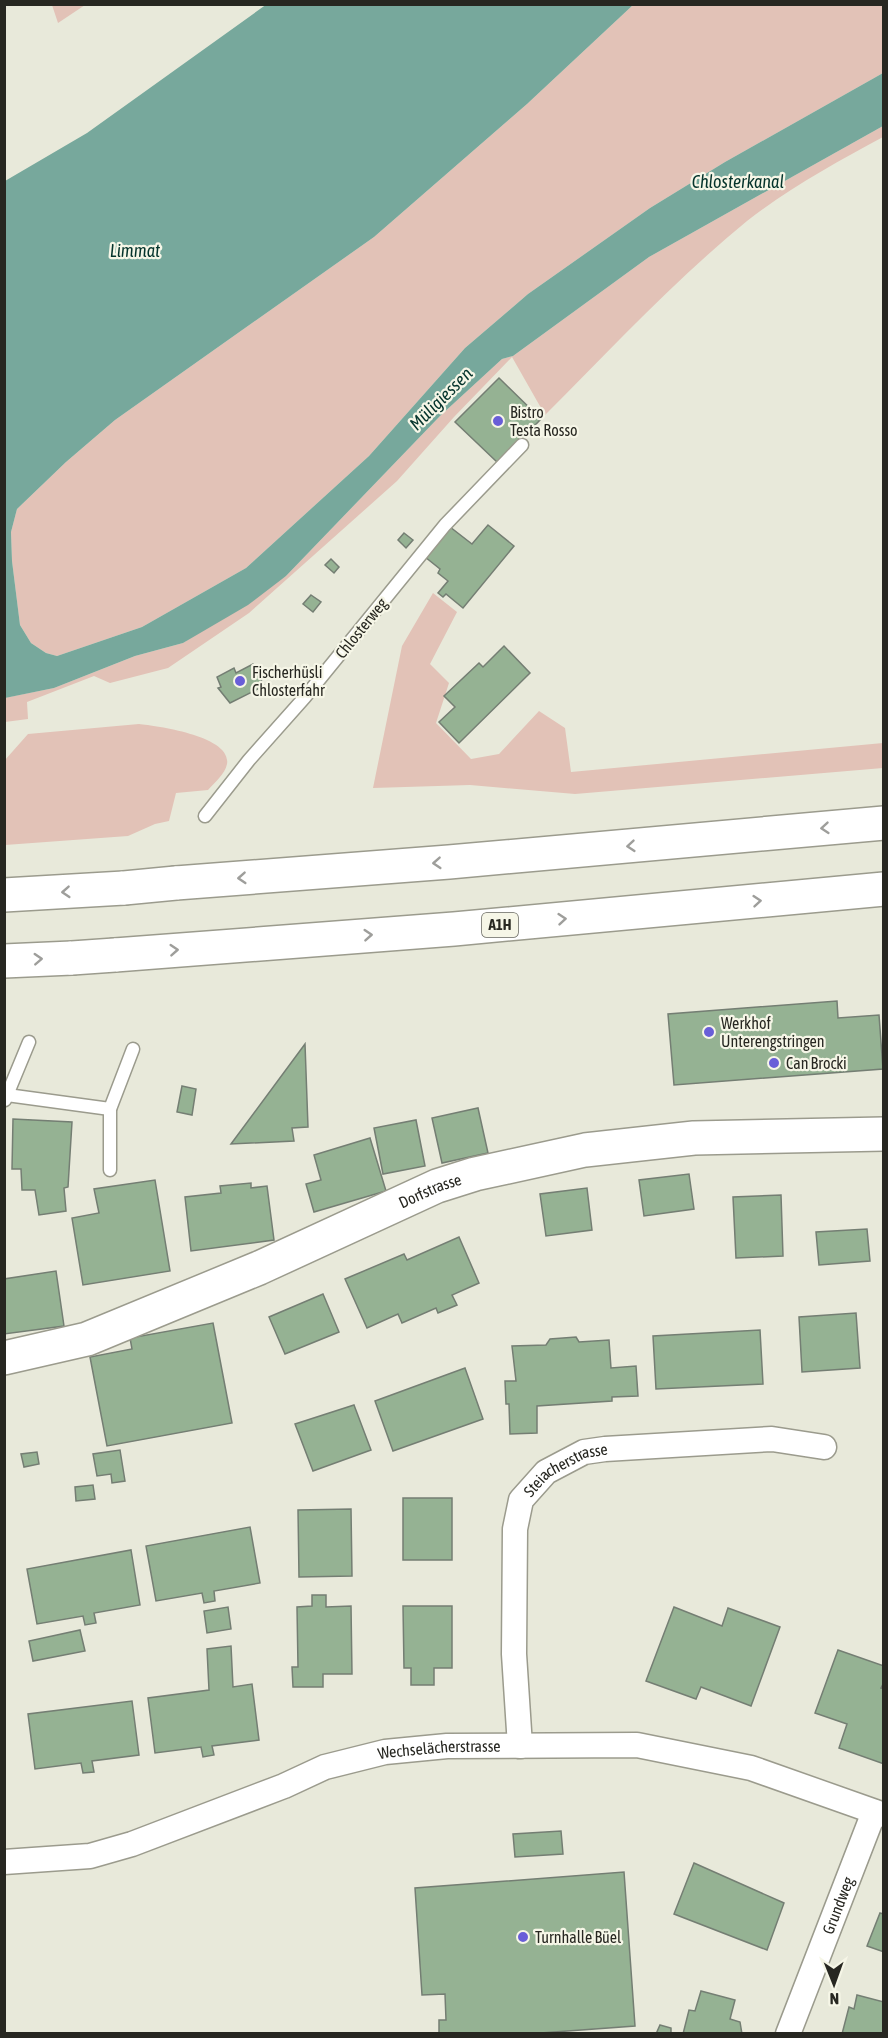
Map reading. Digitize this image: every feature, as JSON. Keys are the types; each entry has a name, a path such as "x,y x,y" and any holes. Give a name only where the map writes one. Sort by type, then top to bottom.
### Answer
{"main road":[{"path":"4,896 437,863 884,823"},
{"name":"A1H","path":"4,961 116,955 454,929 884,889"},
{"name":"Dorfstrasse","path":"4,1358 87,1339 259,1268 437,1186 475,1174 585,1150 694,1138 884,1134"}],"street":[{"name":"Steiacherstrasse","path":"520,1746 514,1654 515,1529 521,1500 546,1472 584,1452 605,1449 772,1439 824,1447"},
{"name":"Wechselächerstrasse","path":"4,1862 90,1856 132,1844 284,1786 325,1767 385,1752 447,1746 638,1745 751,1768 879,1813"},
{"name":"Grundweg","path":"788,2034 879,1813"}],"lane":[{"name":"Chlosterweg","path":"205,816 445,525 522,445"},
{"path":"29,1042 6,1098 110,1109"},
{"path":"110,1170 110,1109 133,1049"}],"shaded area":[{"path":"52,4 85,5 58,23"},
{"path":"633,5 883,5 883,73 725,162 650,208 528,294 465,348 369,456 246,568 142,627 57,656 46,653 31,643 20,625 12,561 11,532 17,509 66,462 115,420 374,237 527,104"},
{"path":"883,126 883,137 780,197 720,244 644,315 545,415 512,357 397,481 249,613 168,668 110,683 94,676 27,702 28,719 5,722 4,698 54,688 135,656 183,643 286,576 440,416 502,359 513,356 649,257"},
{"path":"433,593 457,612 430,664 449,683 436,723 471,759 499,754 539,711 565,728 571,772 883,743 883,768 575,794 470,785 373,788 402,646"},
{"path":"139,724 192,734 218,746 225,754 227,764 224,771 208,790 176,793 169,821 155,824 128,836 5,845 5,760 28,734"}],"water":[{"name":"Limmat","path":"267,4 633,5 527,104 374,237 115,420 66,462 17,509 11,532 20,625 31,643 46,653 57,656 142,627 246,568 369,456 465,348 528,294 650,208 725,162 883,73 883,126 649,257 513,356 502,359 440,416 286,576 248,605 183,643 135,656 54,688 5,698 5,181 87,133"}],"building":[{"name":"Bistro Testa Rosso","path":"499,378 541,419 498,463 455,422"},
{"path":"488,525 514,546 463,608 446,594 443,597 438,593 448,581 438,573 440,569 425,557 450,527 472,544"},
{"path":"404,533 413,540 406,548 398,540"},
{"path":"331,559 339,567 334,573 325,565"},
{"path":"311,595 321,602 313,612 303,604"},
{"path":"504,646 530,673 459,743 439,722 455,707 444,696 479,663 483,667"},
{"name":"Fischerhüsli Chlosterfahr","path":"253,664 264,686 230,703 218,688 221,687 217,677 234,668 236,673"},
{"path":"837,1001 838,1018 879,1015 883,1069 674,1085 668,1014"},
{"path":"305,1044 308,1127 292,1128 294,1141 231,1144"},
{"path":"182,1086 196,1089 192,1115 177,1112"},
{"path":"478,1108 488,1153 442,1163 432,1118"},
{"path":"13,1119 72,1122 68,1187 64,1188 66,1211 39,1215 35,1190 22,1190 21,1169 12,1169"},
{"path":"416,1120 425,1166 383,1174 374,1128"},
{"path":"370,1138 386,1191 314,1212 306,1184 321,1180 314,1155"},
{"path":"689,1174 694,1209 644,1216 639,1180"},
{"path":"155,1180 170,1271 83,1285 72,1218 99,1213 94,1189"},
{"path":"251,1183 251,1188 267,1186 274,1240 191,1251 185,1197 221,1193 220,1186"},
{"path":"587,1188 592,1230 546,1236 540,1194"},
{"path":"781,1195 783,1256 736,1258 733,1197"},
{"path":"867,1229 870,1261 819,1265 816,1232"},
{"path":"459,1237 479,1283 452,1295 457,1305 438,1313 436,1308 402,1323 398,1314 367,1328 345,1279 404,1254 407,1260"},
{"path":"56,1271 64,1326 4,1334 4,1279"},
{"path":"323,1294 339,1332 285,1354 269,1317"},
{"path":"856,1313 860,1368 802,1372 799,1317"},
{"path":"213,1323 232,1423 107,1446 90,1357 132,1349 130,1338"},
{"path":"760,1330 763,1384 656,1389 653,1336"},
{"path":"576,1337 579,1342 609,1340 611,1368 636,1366 638,1396 612,1397 612,1401 537,1406 537,1433 510,1434 509,1404 506,1404 505,1381 516,1381 512,1346 546,1345 550,1339"},
{"path":"465,1368 483,1419 393,1451 375,1401"},
{"path":"354,1405 371,1450 313,1471 295,1424"},
{"path":"120,1450 125,1481 112,1483 111,1474 97,1476 93,1454"},
{"path":"37,1452 39,1464 24,1467 21,1454"},
{"path":"93,1485 95,1499 76,1501 75,1487"},
{"path":"403,1498 452,1498 452,1560 403,1560"},
{"path":"351,1509 352,1576 299,1577 298,1510"},
{"path":"250,1527 260,1583 214,1591 215,1601 204,1603 202,1593 156,1601 146,1546"},
{"path":"131,1550 140,1605 94,1613 96,1623 85,1625 83,1616 37,1624 27,1569"},
{"path":"312,1595 326,1595 326,1607 351,1606 352,1674 323,1674 323,1687 293,1687 292,1667 298,1667 297,1607 312,1606"},
{"path":"403,1606 452,1606 452,1668 434,1668 434,1685 411,1685 411,1668 404,1668"},
{"path":"228,1607 231,1629 207,1633 204,1611"},
{"path":"674,1607 722,1626 728,1608 780,1627 751,1706 701,1687 696,1699 646,1681"},
{"path":"80,1630 85,1651 33,1661 29,1641"},
{"path":"231,1646 233,1687 252,1684 259,1740 212,1746 214,1755 203,1757 201,1747 155,1753 148,1698 209,1690 207,1649"},
{"path":"838,1650 884,1666 884,1682 881,1688 884,1689 884,1764 839,1748 847,1724 815,1713"},
{"path":"132,1701 139,1755 92,1761 94,1772 83,1773 81,1763 35,1769 28,1714"},
{"path":"561,1831 563,1854 515,1857 513,1834"},
{"path":"694,1863 784,1903 767,1950 674,1914"},
{"name":"Turnhalle Büel","path":"624,1872 635,2026 527,2034 439,2034 439,2020 446,2020 445,1994 422,1995 415,1888"},
{"path":"880,1913 884,1914 884,1952 867,1946"},
{"path":"701,1991 735,2000 730,2019 740,2022 742,2034 683,2034 689,2010 695,2011"},
{"path":"857,1995 884,2002 884,2034 842,2034 849,2007 854,2009"},
{"path":"660,2025 671,2028 671,2034 656,2034"}],"place":[{"name":"Bistro Testa Rosso","path":"498,421"},
{"name":"Fischerhüsli Chlosterfahr","path":"240,681"},
{"name":"Werkhof Unterengstringen","path":"709,1032"},
{"name":"Can Brocki","path":"774,1063"},
{"name":"Turnhalle Büel","path":"523,1937"}],"water label":[{"name":"Chlosterkanal","path":"738,182"},
{"name":"Müligiessen","path":"441,399"}]}
